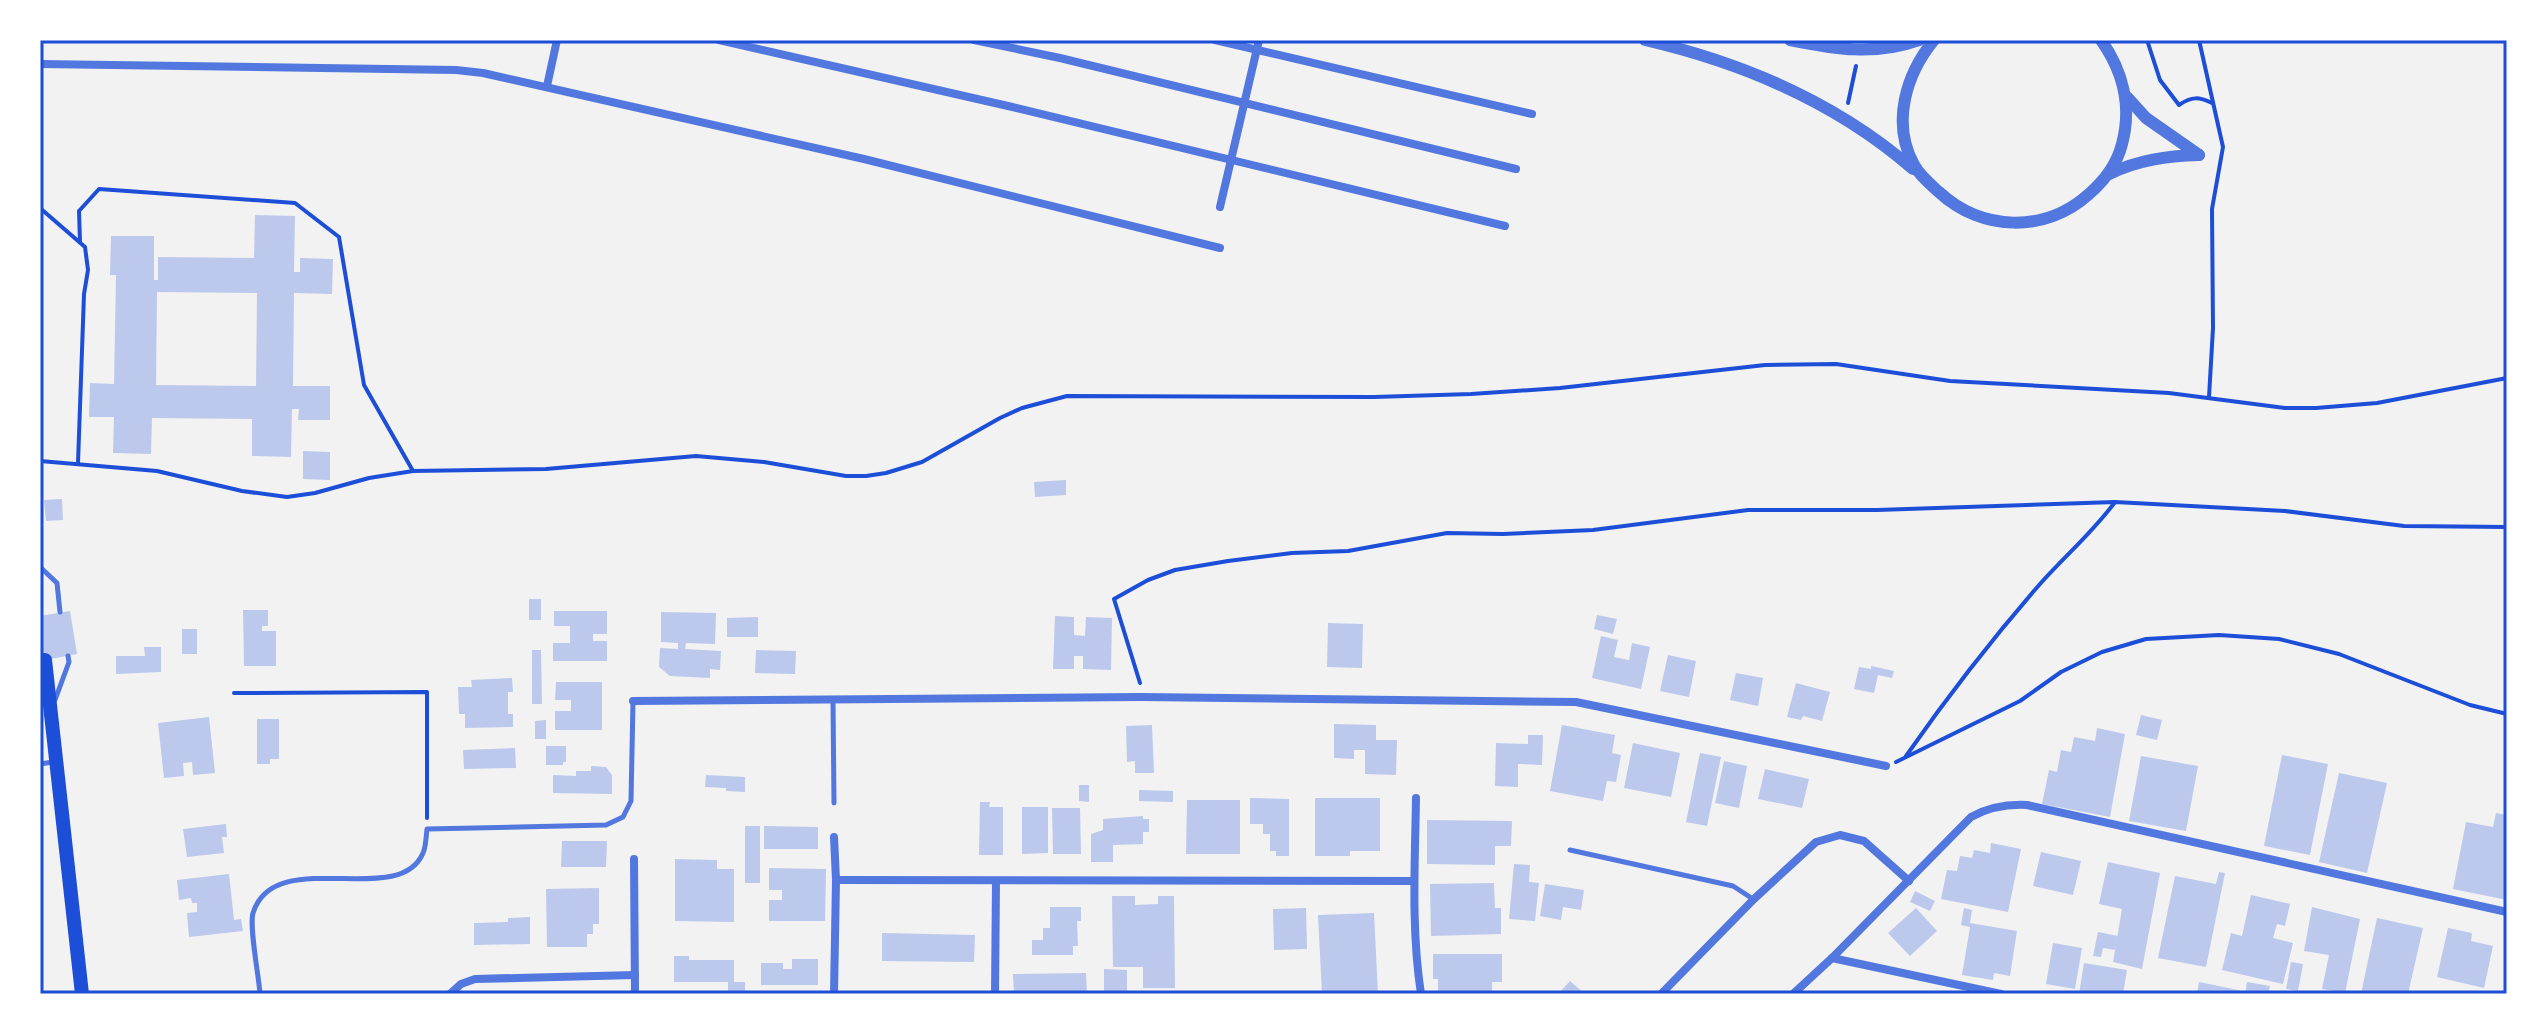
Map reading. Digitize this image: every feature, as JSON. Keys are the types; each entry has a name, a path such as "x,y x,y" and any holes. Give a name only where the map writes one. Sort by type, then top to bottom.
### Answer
{"main road":[{"path":"45,660 82,994"}],"street":[{"path":"547,86 557,40"},
{"path":"719,40 753,44 1505,226"},
{"path":"974,40 1516,169"},
{"path":"1215,40 1532,114"},
{"path":"1220,207 1259,40"},
{"path":"1645,40 1742,67 1791,88 1892,151 1961,208 1996,222 2013,223 2049,219 2066,211 2082,201 2119,157 2126,123 2125,94 2119,71 2101,40"},
{"path":"1790,40 1845,51 1884,50 1919,40"},
{"path":"1925,180 1914,166 1908,149 1905,100 1913,70 1934,40"},
{"path":"40,64 456,70 547,86 864,159 1220,248"},
{"path":"2106,176 2152,159 2199,155 2146,118 2125,94"},
{"path":"633,701 1141,697 1576,702 1886,766"},
{"path":"1416,798 1414,881 1421,994"},
{"path":"1793,994 1971,817 1987,809 2013,804 2507,912"},
{"path":"834,837 834,994"},
{"path":"1661,994 1754,899 1809,847 1827,837 1852,837 1864,841 1909,881"},
{"path":"634,859 635,994"},
{"path":"836,880 1414,881"},
{"path":"995,994 996,881"},
{"path":"1832,958 2001,994"},
{"path":"450,994 461,984 475,979 635,975"}],"lane":[{"path":"40,567 57,583 60,612"},
{"path":"51,709 69,662 68,656"},
{"path":"260,994 252,915 264,893 295,880 386,877 406,872 423,855 427,829 606,825 623,817 631,801 633,701"},
{"path":"833,701 834,803"},
{"path":"40,764 58,761"},
{"path":"1570,850 1733,886 1754,899"}],"path":[{"path":"2147,40 2160,80 2179,105 2199,97 2214,104"},
{"path":"2199,40 2223,147 2212,209 2213,328 2209,397"},
{"path":"1848,103 1856,65"},
{"path":"80,242 79,211 99,189 295,203 339,237 364,385 413,471"},
{"path":"40,208 85,247 88,270 84,294 78,463"},
{"path":"40,461 157,471 242,491 287,497 413,471 546,469 696,456 866,476 922,462 1000,418 1022,408 1067,396 1374,397 1471,394 1560,388 1765,365 1836,364 1950,381 2169,393 2285,408 2316,408 2377,403 2507,378"},
{"path":"1904,759 1961,678 2059,562 2097,526 2115,502"},
{"path":"1141,697 1140,684 1114,599 1148,580 1175,570 1292,553 1348,551 1447,533 1593,530 1748,510 1877,510 2115,502 2285,511 2404,526 2507,527"},
{"path":"1886,766 2020,701 2061,672 2102,652 2146,639 2219,635 2279,639 2339,654 2470,705 2507,714"},
{"path":"234,693 427,692 427,829"}],"building":[{"path":"255,215 295,216 294,272 300,272 300,258 333,259 332,294 294,293 293,386 330,386 330,420 298,420 299,409 292,409 291,457 252,456 252,419 152,418 151,454 113,453 114,417 89,417 90,383 114,384 116,275 110,275 111,236 154,236 154,280 158,280 158,257 254,258","holes":["157,292 257,293 256,386 156,385"]},
{"path":"303,451 330,452 330,480 303,479"},
{"path":"1066,480 1066,495 1035,497 1034,482"},
{"path":"62,499 63,520 46,521 44,500"},
{"path":"529,599 541,599 541,620 529,620"},
{"path":"243,610 268,610 268,626 262,626 262,631 276,631 276,666 244,666"},
{"path":"70,611 77,654 40,661 40,616"},
{"path":"554,611 607,611 607,634 593,634 593,641 607,641 607,661 553,661 553,643 570,643 570,626 554,626"},
{"path":"661,612 716,613 715,644 686,643 685,649 721,651 720,670 710,669 710,678 670,676 659,667 660,648 678,649 678,643 661,642"},
{"path":"1597,615 1617,619 1613,634 1594,629"},
{"path":"1055,616 1074,617 1074,635 1085,636 1086,617 1112,618 1111,670 1083,669 1083,656 1074,656 1074,669 1053,669"},
{"path":"758,617 758,637 727,637 727,618"},
{"path":"1328,623 1363,624 1362,668 1327,667"},
{"path":"182,629 197,629 197,654 182,654"},
{"path":"1601,636 1618,640 1614,657 1629,660 1632,643 1650,647 1641,689 1592,678"},
{"path":"144,647 161,647 161,672 116,674 116,656 145,656"},
{"path":"532,650 541,650 542,704 532,704"},
{"path":"756,650 796,651 795,674 755,673"},
{"path":"1668,655 1696,661 1689,697 1660,691"},
{"path":"1871,666 1894,671 1892,678 1878,675 1874,693 1854,689 1859,667 1871,669"},
{"path":"1736,673 1763,678 1758,706 1730,700"},
{"path":"512,678 513,692 508,692 508,714 513,714 513,727 465,728 465,714 459,714 458,687 472,687 471,680"},
{"path":"556,682 602,682 602,730 555,730 555,711 571,711 571,700 555,700"},
{"path":"1796,683 1830,692 1822,721 1803,716 1801,720 1787,717"},
{"path":"2141,715 2162,720 2157,740 2136,735"},
{"path":"209,717 215,773 193,775 192,762 183,763 184,776 164,778 158,723"},
{"path":"257,719 279,719 279,759 270,759 270,764 257,764"},
{"path":"546,720 546,739 535,739 535,721"},
{"path":"1334,724 1376,725 1376,740 1397,740 1396,775 1365,774 1365,750 1354,750 1354,759 1334,758"},
{"path":"1152,725 1154,773 1135,773 1135,761 1127,762 1126,726"},
{"path":"1562,725 1615,735 1612,753 1621,755 1616,782 1607,781 1603,801 1550,791"},
{"path":"2097,728 2125,734 2110,817 2042,804 2049,770 2057,772 2061,750 2071,752 2074,737 2095,741"},
{"path":"1528,735 1543,735 1542,765 1518,764 1518,787 1495,786 1496,743 1528,744"},
{"path":"1633,743 1680,753 1671,797 1624,788"},
{"path":"546,746 566,746 566,762 563,765 546,765"},
{"path":"515,748 516,768 464,769 463,750"},
{"path":"1700,753 1721,757 1707,826 1686,822"},
{"path":"2282,755 2328,764 2310,855 2264,846"},
{"path":"2141,756 2198,766 2186,831 2129,821"},
{"path":"1724,761 1747,766 1739,808 1715,803"},
{"path":"591,766 606,767 612,775 612,794 553,793 553,775 576,776 576,771 591,771"},
{"path":"1765,769 1809,779 1802,808 1758,799"},
{"path":"2339,773 2387,783 2367,873 2319,862"},
{"path":"706,775 745,777 745,792 705,787"},
{"path":"1079,785 1089,785 1089,802 1079,801"},
{"path":"1139,790 1173,791 1173,802 1139,801"},
{"path":"1250,798 1289,799 1289,856 1276,856 1276,851 1270,851 1270,834 1263,834 1263,824 1250,824"},
{"path":"1315,798 1380,798 1380,851 1350,851 1350,856 1315,856"},
{"path":"1187,800 1240,800 1240,854 1186,854"},
{"path":"980,802 990,802 989,807 1003,807 1003,855 979,855"},
{"path":"1022,807 1048,807 1048,853 1022,854"},
{"path":"1052,808 1080,808 1081,854 1053,854"},
{"path":"2496,813 2507,815 2507,900 2453,889 2466,822 2493,827"},
{"path":"1143,816 1143,819 1149,819 1149,832 1143,832 1143,844 1113,845 1113,862 1091,862 1091,834 1103,830 1103,819"},
{"path":"1427,820 1512,821 1511,846 1495,846 1495,865 1427,864"},
{"path":"226,824 227,837 222,837 224,853 187,857 183,829"},
{"path":"745,826 760,826 760,883 745,883"},
{"path":"764,826 818,827 818,849 764,849"},
{"path":"562,841 607,841 606,867 561,867"},
{"path":"1991,843 2021,849 2008,912 1941,899 1947,870 1957,871 1960,856 1972,858 1974,850 1990,853"},
{"path":"2041,852 2081,861 2073,895 2033,886"},
{"path":"675,859 717,860 717,869 734,869 734,922 675,921"},
{"path":"2108,862 2160,873 2142,969 2113,962 2122,909 2099,904"},
{"path":"1514,864 1530,865 1529,882 1539,883 1535,921 1509,919"},
{"path":"769,868 826,869 825,921 769,921 769,900 782,900 782,890 769,890"},
{"path":"2219,872 2225,873 2206,967 2158,958 2175,876 2216,884"},
{"path":"229,874 234,920 241,919 243,931 189,937 187,913 197,912 197,903 192,903 191,898 179,900 177,880"},
{"path":"1494,883 1495,908 1501,908 1501,934 1431,936 1430,884"},
{"path":"1545,884 1584,890 1581,910 1563,907 1561,920 1540,916"},
{"path":"599,888 599,924 593,924 593,934 587,934 587,947 547,947 546,889"},
{"path":"1915,891 1935,901 1930,911 1910,902"},
{"path":"2251,895 2290,904 2285,926 2277,924 2273,938 2293,943 2283,984 2222,970 2231,933 2242,936"},
{"path":"1112,896 1135,896 1135,905 1158,904 1158,896 1174,896 1175,988 1143,988 1143,967 1113,967"},
{"path":"1050,907 1081,907 1081,921 1077,921 1078,946 1073,946 1073,955 1032,955 1032,940 1043,940 1043,928 1050,928"},
{"path":"2312,907 2360,919 2345,993 2322,989 2329,955 2304,951"},
{"path":"1306,908 1307,949 1274,950 1273,909"},
{"path":"1916,908 1937,931 1910,956 1888,933"},
{"path":"1964,908 1972,910 1970,923 2017,931 2010,976 1994,973 1993,980 1962,975 1970,927 1961,925"},
{"path":"1374,913 1378,994 1322,994 1318,915"},
{"path":"530,917 530,944 474,945 474,923 508,922 508,918"},
{"path":"2377,918 2423,928 2408,994 2361,994"},
{"path":"2448,928 2472,933 2471,941 2493,946 2484,988 2437,977"},
{"path":"2098,932 2118,936 2115,950 2103,948 2101,957 2093,956"},
{"path":"882,933 975,935 974,962 882,961"},
{"path":"2053,943 2082,948 2075,989 2046,984"},
{"path":"1433,954 1502,954 1502,982 1492,982 1492,994 1438,994 1438,979 1433,979"},
{"path":"674,956 689,956 689,960 734,960 734,982 745,982 745,993 728,993 728,982 674,982"},
{"path":"792,959 818,959 818,985 761,985 761,963 783,963 783,969 792,969"},
{"path":"2291,962 2303,964 2298,991 2286,989"},
{"path":"2084,963 2127,970 2123,994 2079,994"},
{"path":"1104,969 1127,970 1127,994 1104,994"},
{"path":"1086,973 1087,994 1014,994 1013,974"},
{"path":"1570,981 1585,994 1558,994"},
{"path":"2199,982 2243,991 2242,994 2197,994"},
{"path":"2247,982 2270,986 2268,994 2245,994"}]}
